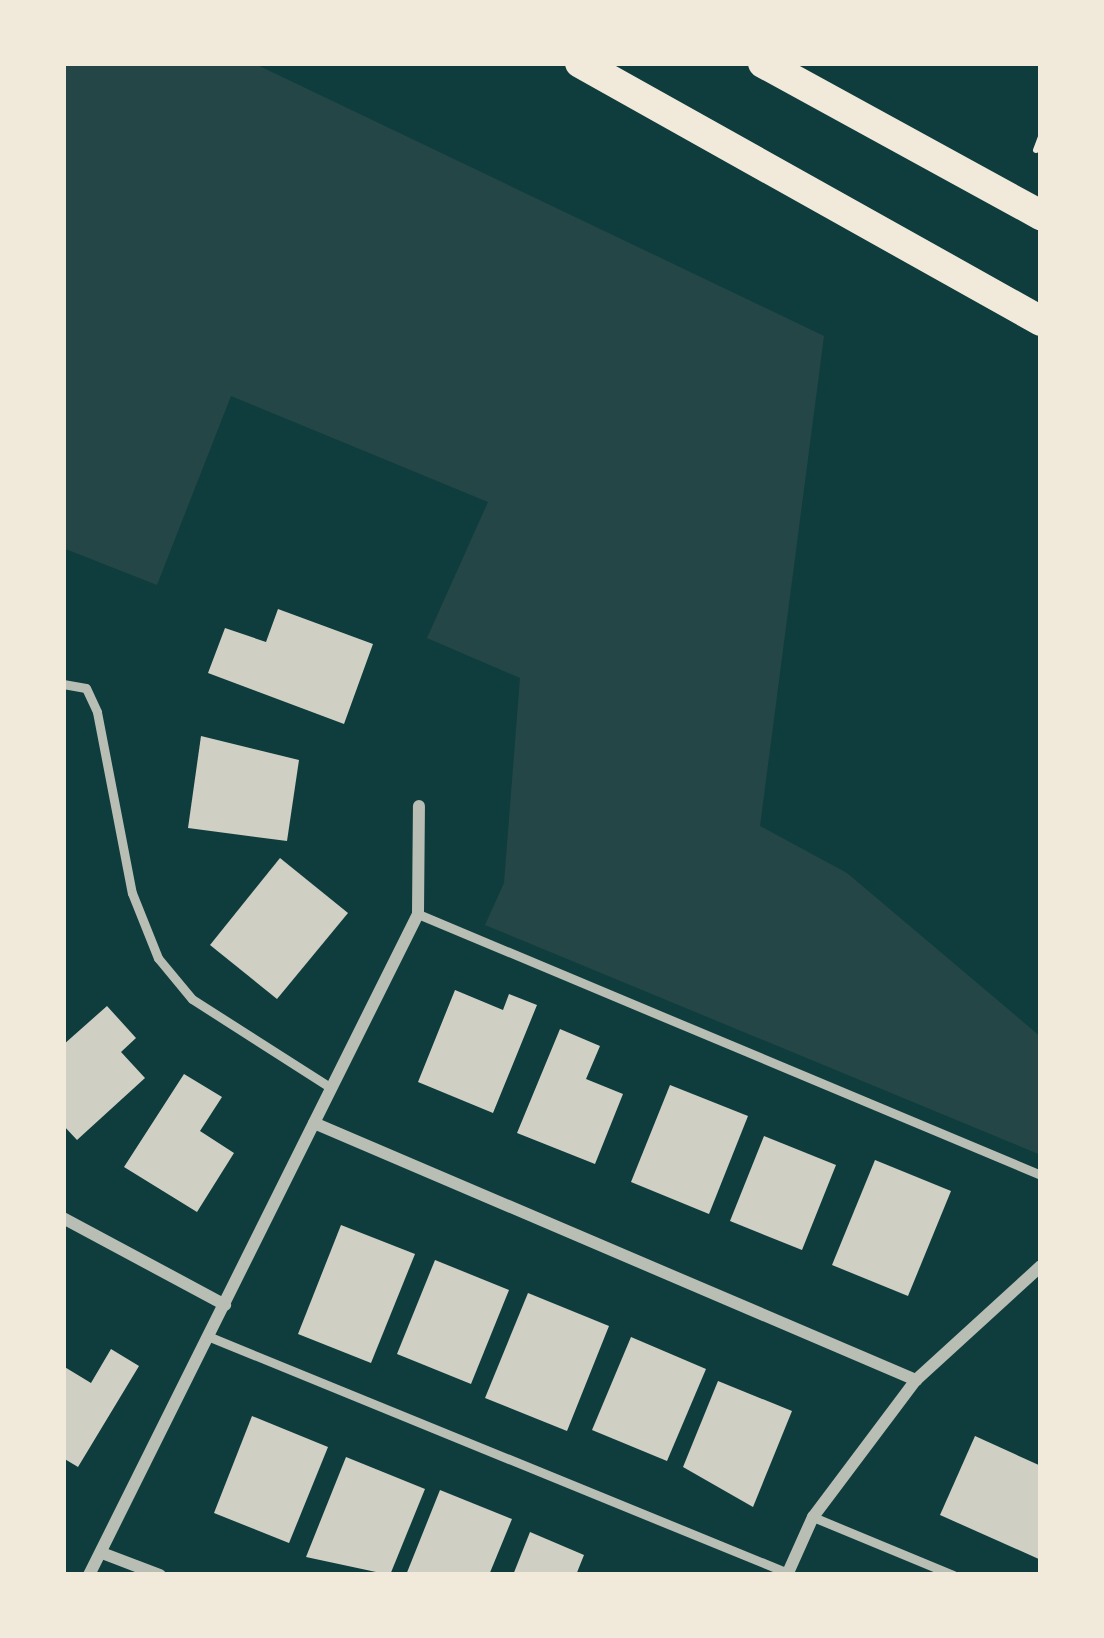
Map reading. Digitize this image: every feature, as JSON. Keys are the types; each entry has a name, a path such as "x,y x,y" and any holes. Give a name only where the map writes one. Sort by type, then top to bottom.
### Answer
{"main road":[{"path":"580,63 1041,321"},
{"path":"763,63 1041,214"}],"street":[{"path":"89,1575 418,914 419,806"},
{"path":"314,1123 916,1380"},
{"path":"63,1218 225,1305"},
{"path":"787,1574 813,1517 916,1380 1041,1266"},
{"path":"102,1553 160,1575"}],"lane":[{"path":"63,684 86,688 97,712 132,893 158,958 192,999 332,1088"},
{"path":"418,914 1041,1175"},
{"path":"209,1337 787,1574"},
{"path":"813,1517 953,1575"}],"path":[{"path":"1036,150 1041,137"}],"shaded area":[{"path":"63,63 253,63 824,336 760,826 847,873 1041,1037 1041,1155 485,925 504,883 520,678 427,638 488,502 231,396 157,585 63,548"}],"building":[{"path":"278,609 373,644 344,724 208,673 225,628 266,642"},
{"path":"201,736 299,760 287,841 188,828"},
{"path":"280,858 348,913 277,999 210,945"},
{"path":"455,990 503,1010 509,994 537,1005 493,1113 418,1082"},
{"path":"107,1006 136,1038 121,1052 145,1078 77,1140 63,1125 63,1045"},
{"path":"560,1029 600,1046 586,1079 623,1094 595,1164 517,1133"},
{"path":"184,1074 222,1097 200,1131 234,1153 197,1212 124,1167"},
{"path":"670,1085 748,1116 709,1214 631,1182"},
{"path":"764,1136 836,1165 802,1250 730,1221"},
{"path":"875,1160 951,1191 908,1296 832,1265"},
{"path":"341,1225 415,1254 371,1363 298,1334"},
{"path":"435,1260 509,1290 471,1384 397,1354"},
{"path":"528,1293 609,1326 567,1431 485,1398"},
{"path":"631,1337 706,1369 667,1461 592,1430"},
{"path":"111,1349 139,1366 78,1467 63,1458 63,1366 91,1383"},
{"path":"718,1381 792,1411 753,1507 683,1467"},
{"path":"252,1416 328,1447 289,1543 214,1513"},
{"path":"975,1436 1041,1466 1041,1560 940,1515"},
{"path":"346,1457 425,1489 390,1575 306,1557"},
{"path":"440,1490 512,1519 489,1575 406,1575"},
{"path":"530,1532 584,1555 576,1575 513,1575"}]}
